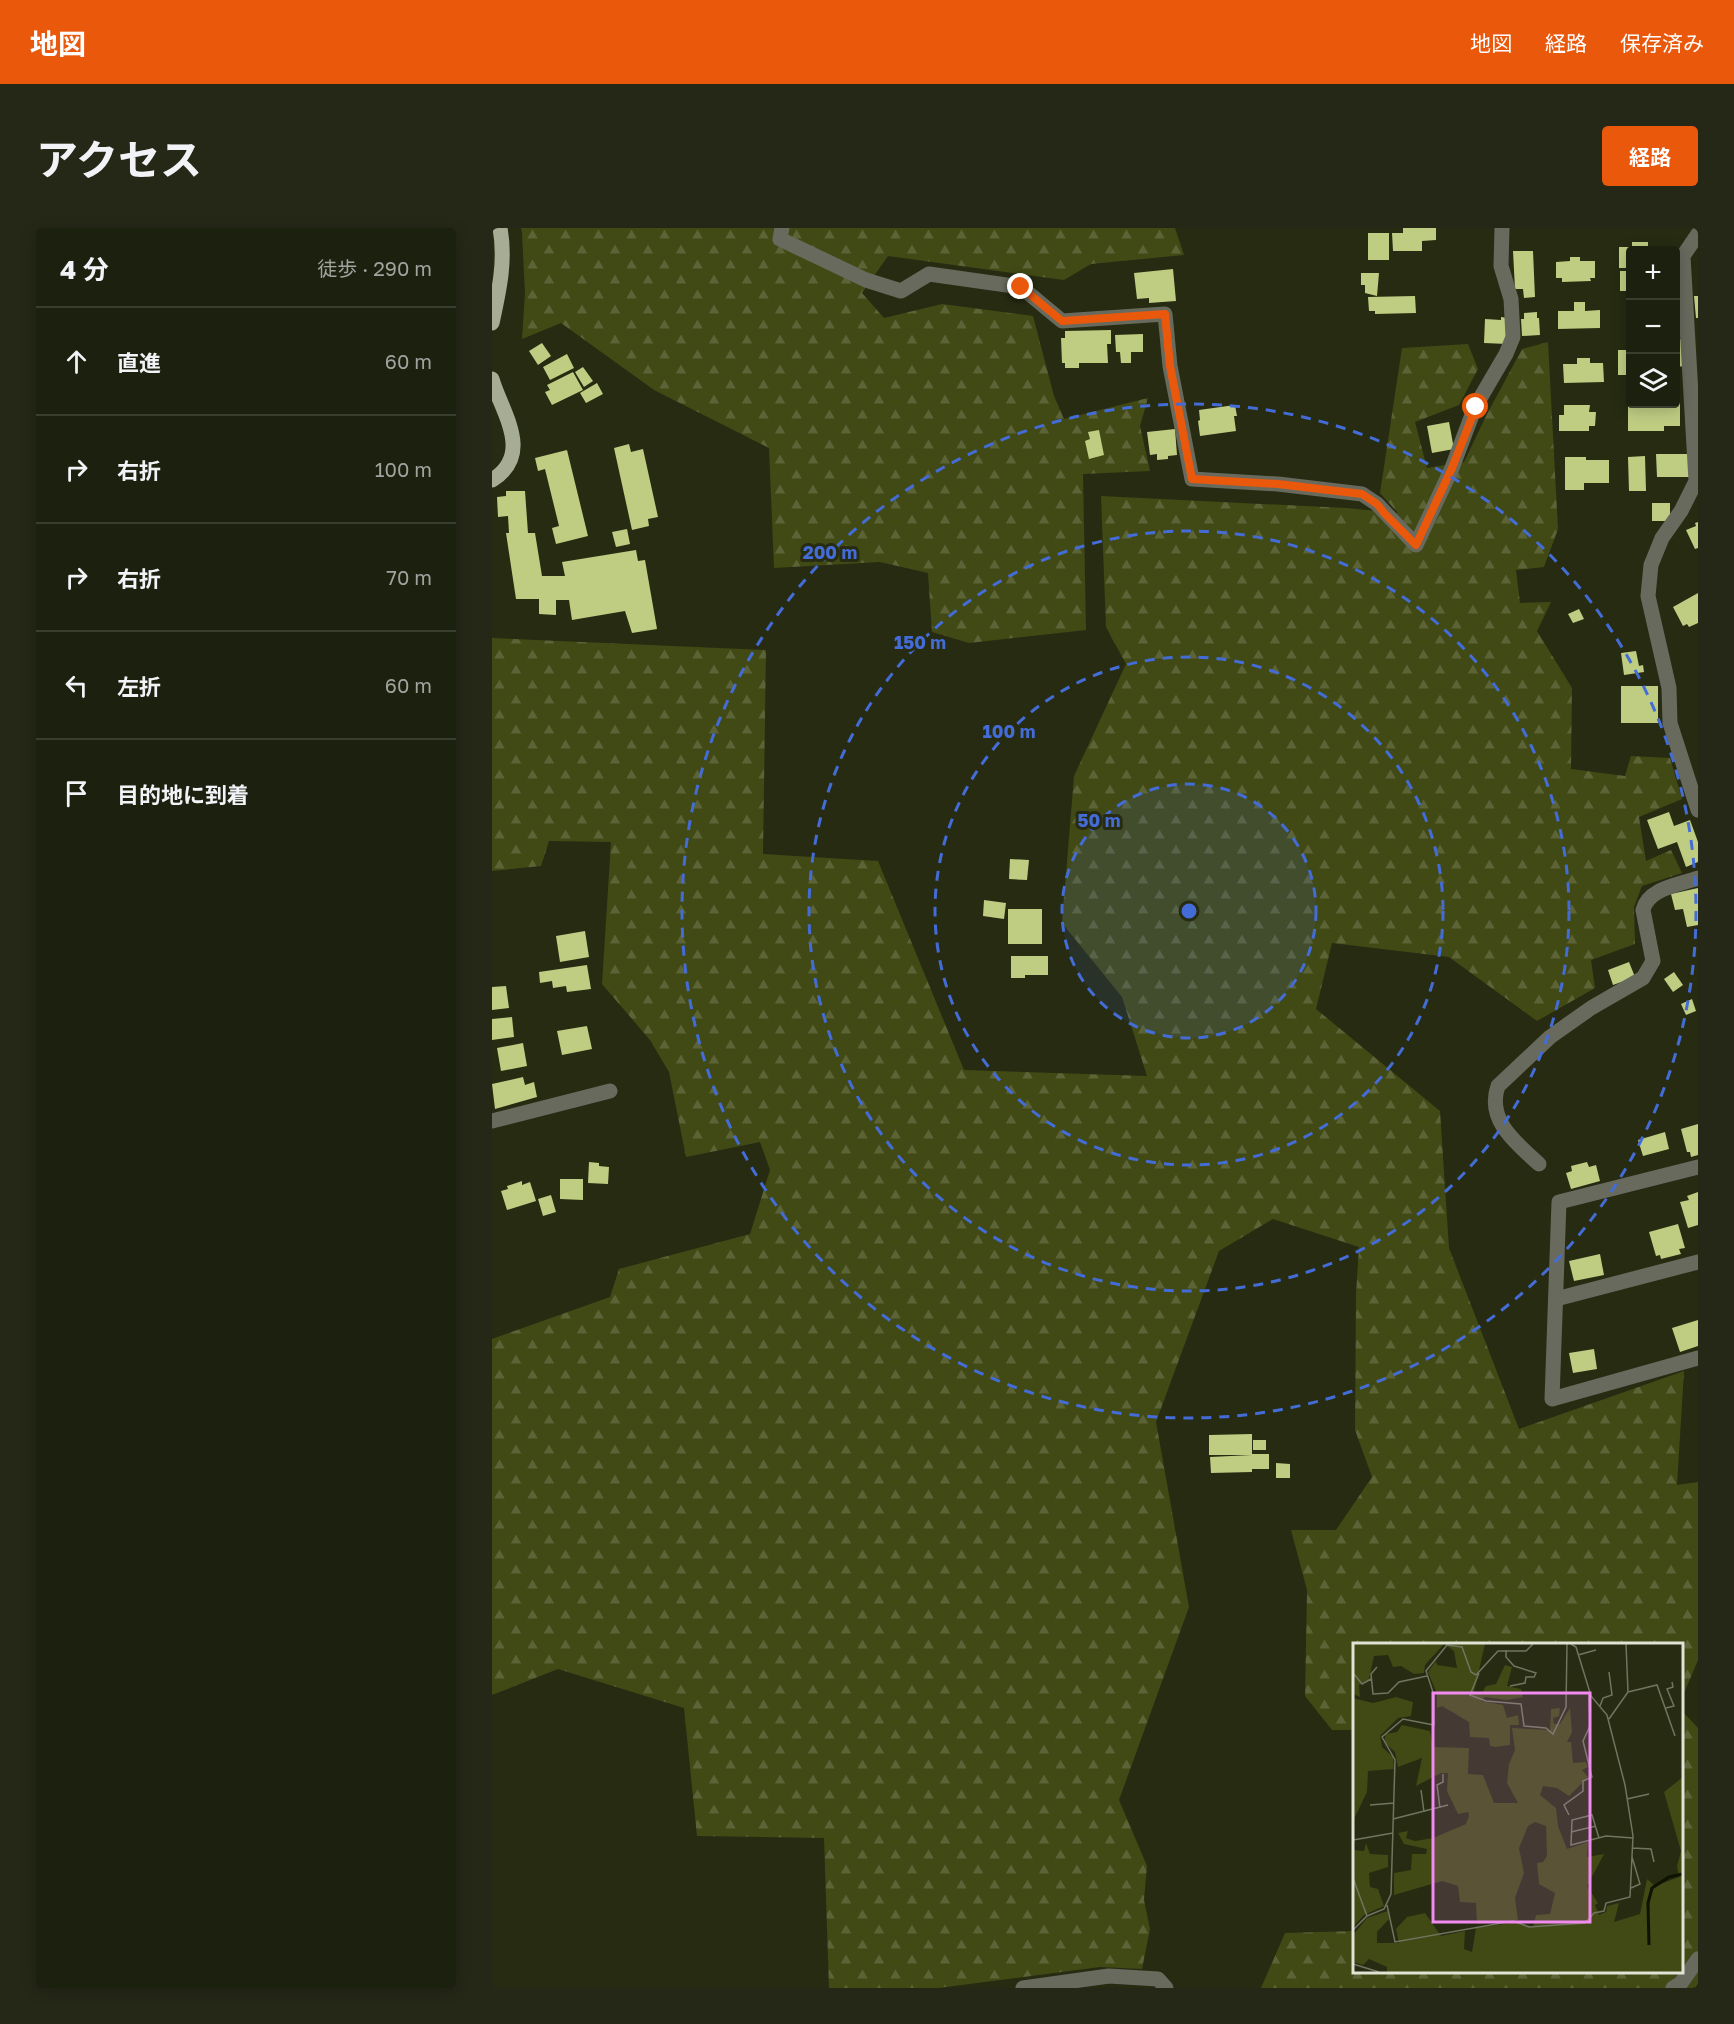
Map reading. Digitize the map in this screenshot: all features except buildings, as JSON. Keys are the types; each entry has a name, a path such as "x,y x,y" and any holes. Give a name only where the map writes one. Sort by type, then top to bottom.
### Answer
{"main road":[{"path":"492,323 503,260 500,228"},
{"path":"492,379 513,434 510,461 503,472 492,480"}],"street":[{"path":"782,228 780,239 866,280 901,291 929,274 1021,287 1062,321 1165,314 1170,366 1192,479 1278,484 1362,494 1377,504 1416,545 1452,468 1476,407 1513,337 1511,299 1502,266 1502,228"},
{"path":"1696,228 1698,234 1683,256 1696,481 1681,511 1662,538 1651,565 1648,596 1669,688 1670,723 1698,810"},
{"path":"1539,1164 1512,1138 1498,1119 1494,1097 1498,1086 1550,1037 1591,1008 1643,978 1653,961 1643,910 1645,902 1655,893 1698,878"},
{"path":"492,1121 610,1091"},
{"path":"1698,1167 1559,1202 1552,1399 1698,1358"},
{"path":"1556,1299 1698,1262"},
{"path":"1672,1988 1681,1983 1698,1959"},
{"path":"1023,1988 1109,1976 1158,1979 1166,1988"}],"green space":[{"path":"521,228 1175,228 1184,255 1091,264 1064,280 888,256 862,293 884,318 942,304 1033,316 1054,396 1064,419 1148,398 1140,426 1150,471 1083,474 1086,630 969,643 932,632 928,573 880,562 774,568 769,448 654,390 561,323 522,339 525,293"},
{"path":"1548,342 1558,529 1544,567 1516,570 1520,603 1551,602 1537,631 1572,688 1571,769 1625,776 1631,756 1670,758 1682,799 1639,817 1646,861 1671,850 1682,873 1642,886 1634,907 1635,944 1591,960 1595,988 1537,1021 1449,957 1332,943 1316,1009 1440,1111 1449,1248 1519,1429 1684,1371 1677,1485 1698,1482 1698,1660 1683,1696 1683,1643 1353,1643 1353,1730 1332,1730 1305,1696 1307,1590 1291,1530 1336,1530 1372,1477 1355,1430 1356,1294 1359,1247 1273,1219 1219,1251 1156,1422 1189,1607 1119,1800 1147,1866 1144,1900 1150,1929 1142,1969 1100,1967 938,1988 829,1988 824,1838 697,1836 684,1708 558,1669 492,1695 492,1339 610,1297 619,1269 750,1234 770,1170 760,1142 686,1157 669,1072 650,1040 602,984 611,842 549,841 541,866 492,871 492,637 766,650 763,854 878,861 964,1070 1147,1076 1122,997 1062,923 1074,776 1126,664 1106,627 1101,496 1346,508 1398,513 1380,493 1402,348 1468,344 1478,369 1459,405 1415,422 1427,468 1464,462 1522,349"},
{"path":"1683,1712 1698,1728 1698,1988 1261,1988 1285,1933 1353,1931 1353,1973 1683,1973"}],"route":[{"path":"1021,287 1062,321 1165,314 1170,366 1192,479 1278,484 1362,494 1377,504 1416,545 1452,468 1476,407"}]}
